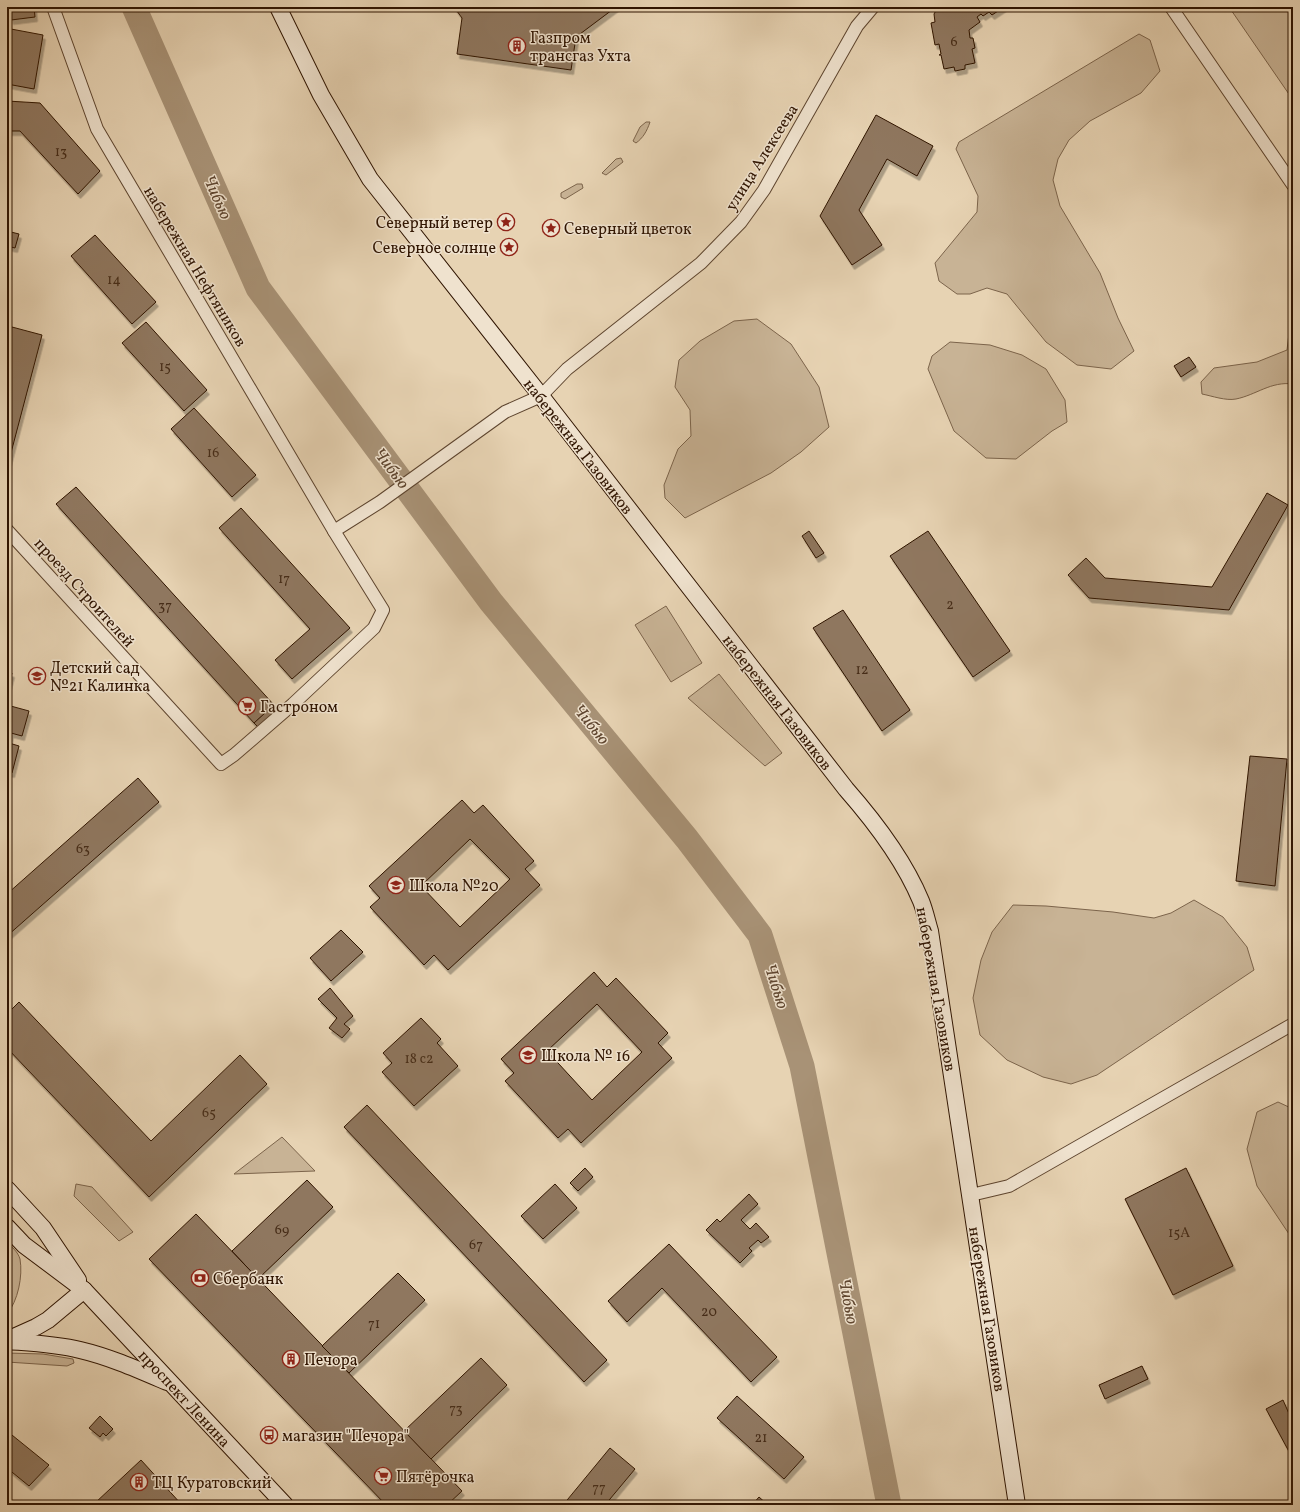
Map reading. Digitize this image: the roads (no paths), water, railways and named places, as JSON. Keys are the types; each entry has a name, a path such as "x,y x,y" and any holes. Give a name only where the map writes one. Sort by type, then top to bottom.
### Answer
{"main road":[{"name":"набережная Газовиков","path":"278,7 321,95 370,180 541,396 846,789 865,811 897,856 922,902 930,931 1017,1505"},
{"name":"проспект Ленина","path":"7,1189 43,1228 84,1290 285,1505"},
{"name":"проспект Ленина","path":"7,1227 24,1245 84,1290"},
{"path":"7,1341 48,1320 84,1290"},
{"path":"7,1341 46,1344 81,1350 115,1360 173,1385"}],"street":[{"name":"набережная Нефтяников","path":"53,7 97,129 334,531 383,610 374,628 293,704"},
{"name":"улица Алексеева","path":"541,396 567,369 701,263 741,222 764,190 857,26 873,7"},
{"path":"1171,7 1293,185"},
{"path":"334,531 380,502 505,412 541,396"},
{"name":"проезд Строителей","path":"7,530 221,764 234,755 293,704"},
{"path":"971,1194 1009,1186 1293,1024"}],"waterway":[{"name":"Чибью","path":"134,7 258,288 491,602 687,839 760,935 802,1066 889,1505"}],"place":[{"name":"Газпром трансгаз Ухта","path":"517,46"},
{"name":"Северный ветер","path":"506,222"},
{"name":"Северный цветок","path":"551,228"},
{"name":"Северное солнце","path":"509,247"},
{"name":"Детский сад №21 Калинка","path":"37,676"},
{"name":"Гастроном","path":"247,706"},
{"name":"Школа №20","path":"396,885"},
{"name":"Школа № 16","path":"528,1055"},
{"name":"Сбербанк","path":"200,1278"},
{"name":"Печора","path":"291,1359"},
{"name":"магазин \"Печора\"","path":"269,1435"},
{"name":"Пятёрочка","path":"383,1476"},
{"name":"ТЦ Куратовский","path":"139,1482"}]}
